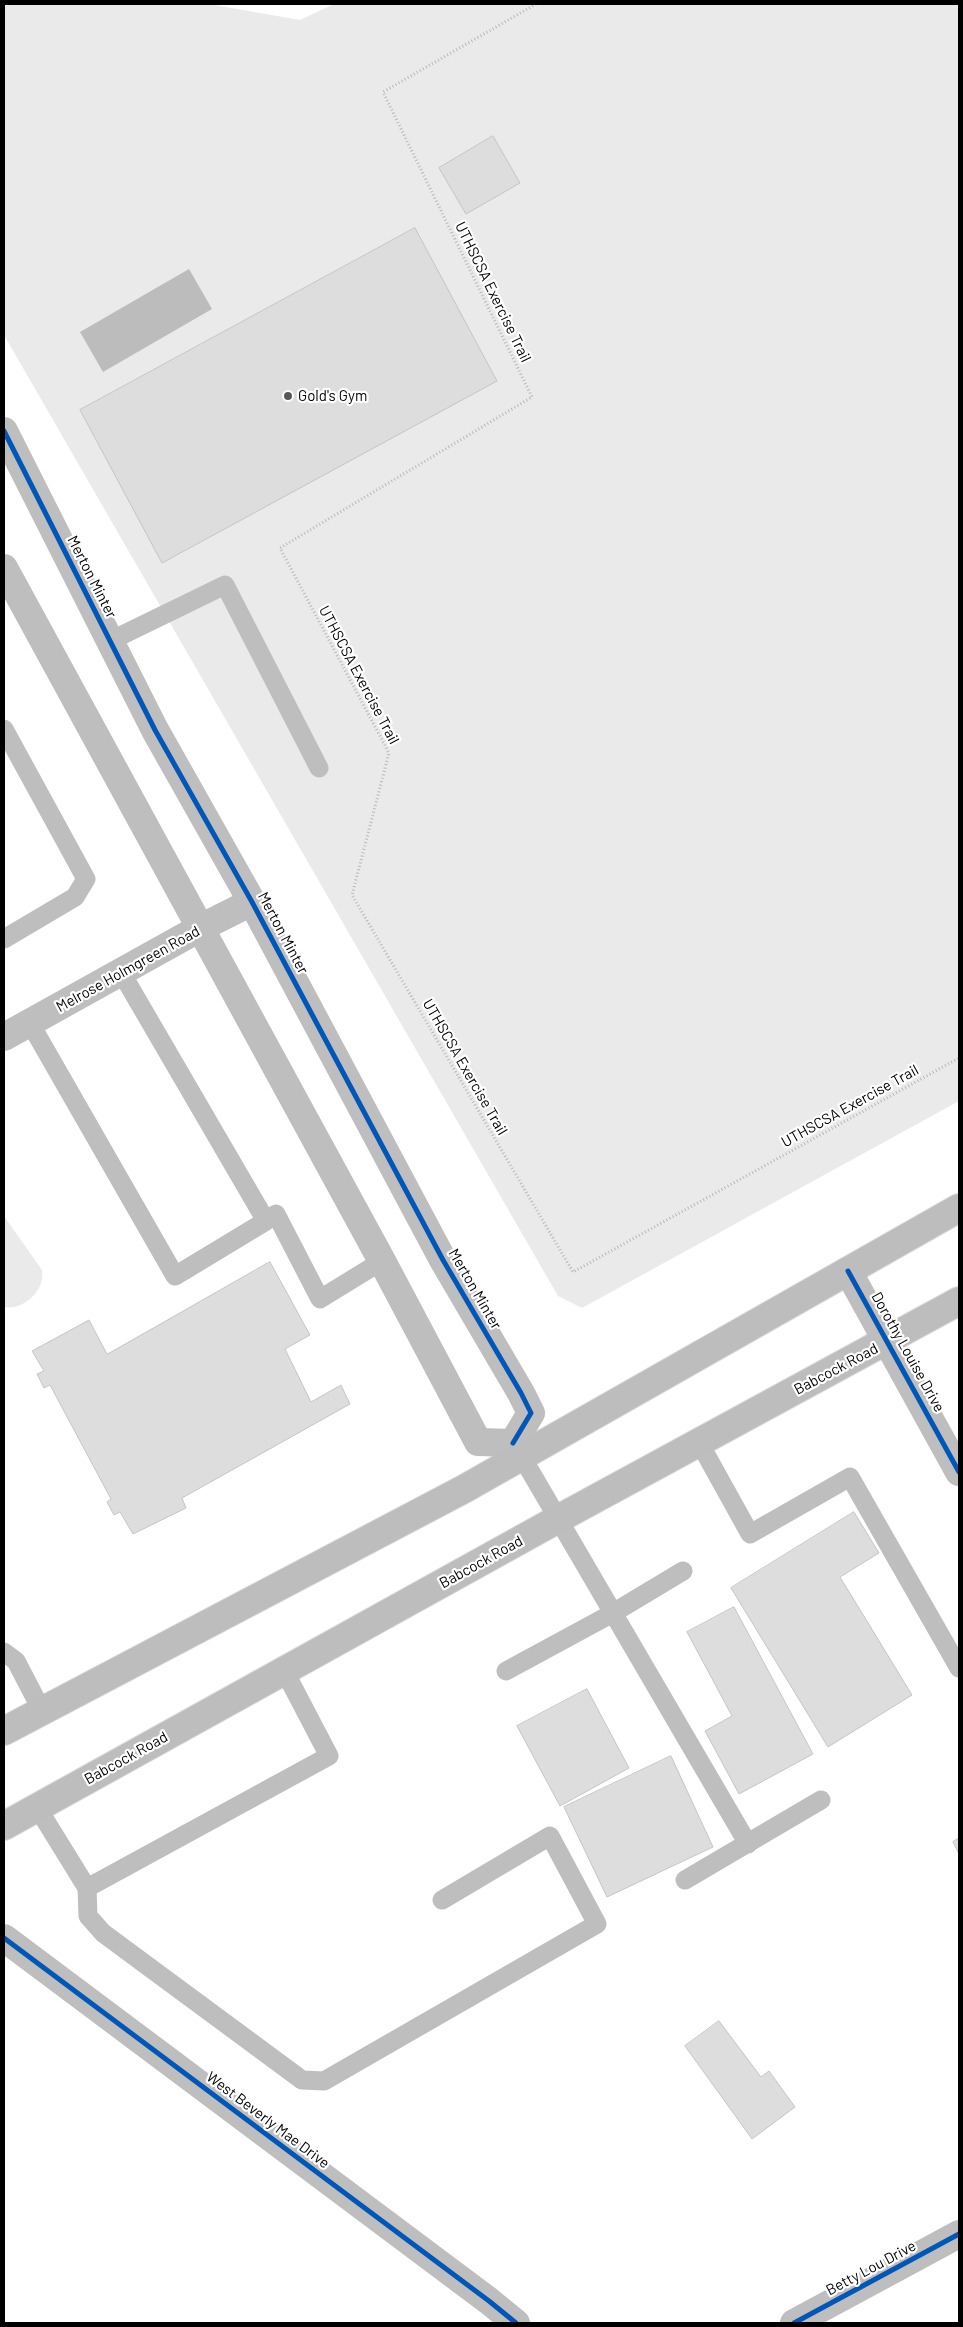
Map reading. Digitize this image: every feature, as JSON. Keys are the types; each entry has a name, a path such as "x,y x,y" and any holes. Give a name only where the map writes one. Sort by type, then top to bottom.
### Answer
{"main road":[{"path":"4,1731 464,1489 518,1450 848,1271 959,1208"},
{"name":"Babcock Road","path":"4,1826 558,1518 959,1301"}],"street":[{"name":"Merton Minter","path":"4,431 155,730 252,902 443,1260 521,1393 531,1413 518,1450"},
{"path":"4,568 382,1261 478,1442 518,1450"},
{"name":"Melrose Holmgreen Road","path":"4,1037 200,928 252,902"},
{"name":"Dorothy Louise Drive","path":"848,1271 959,1471"},
{"name":"West Beverly Mae Drive","path":"4,1938 516,2323"},
{"name":"Betty Lou Drive","path":"794,2323 959,2234"}],"lane":[{"path":"110,641 225,585 319,768"},
{"path":"4,729 86,879 75,897 4,939"},
{"path":"121,972 266,1221"},
{"path":"30,1023 175,1276 276,1214 320,1299 382,1261"},
{"path":"700,1442 750,1534 850,1477 959,1668"},
{"path":"518,1450 748,1844"},
{"path":"506,1671 613,1613 683,1571"},
{"path":"4,1652 16,1661 42,1711"},
{"path":"87,1888 329,1756 284,1670"},
{"path":"685,1880 821,1800"},
{"path":"37,1807 87,1888 88,1916 103,1933 302,2080 324,2081 597,1924 550,1836 442,1900"}],"shaded area":[{"path":"4,4 209,4 300,20 334,4 959,4 959,1101 582,1308 558,1296 4,335"},
{"path":"189,269 212,309 103,372 80,332"},
{"path":"4,1216 42,1270 40,1285 32,1298 19,1306 11,1307 4,1307"}],"building":[{"path":"493,136 520,183 466,214 439,168"},
{"name":"Gold's Gym","path":"415,228 497,381 162,563 80,410"},
{"path":"270,1262 310,1335 285,1349 311,1402 341,1385 350,1404 182,1498 186,1508 133,1534 120,1512 114,1515 107,1502 111,1499 50,1385 44,1388 37,1374 44,1371 32,1351 89,1320 107,1354"},
{"path":"854,1512 879,1553 840,1577 912,1695 828,1747 731,1588"},
{"path":"734,1607 813,1754 739,1794 705,1731 732,1716 687,1632"},
{"path":"587,1689 629,1768 560,1806 517,1726"},
{"path":"671,1756 713,1847 607,1897 564,1807"},
{"path":"959,1838 959,1854 953,1842"},
{"path":"719,2021 761,2077 769,2071 795,2107 752,2139 685,2046"}],"cycle path":[{"path":"4,431 155,730 252,902 443,1260 521,1393 531,1413 513,1443"},
{"path":"848,1271 959,1472"},
{"path":"4,1938 516,2323"},
{"path":"794,2323 959,2234"}],"place":[{"name":"Gold's Gym","path":"288,396"}]}
